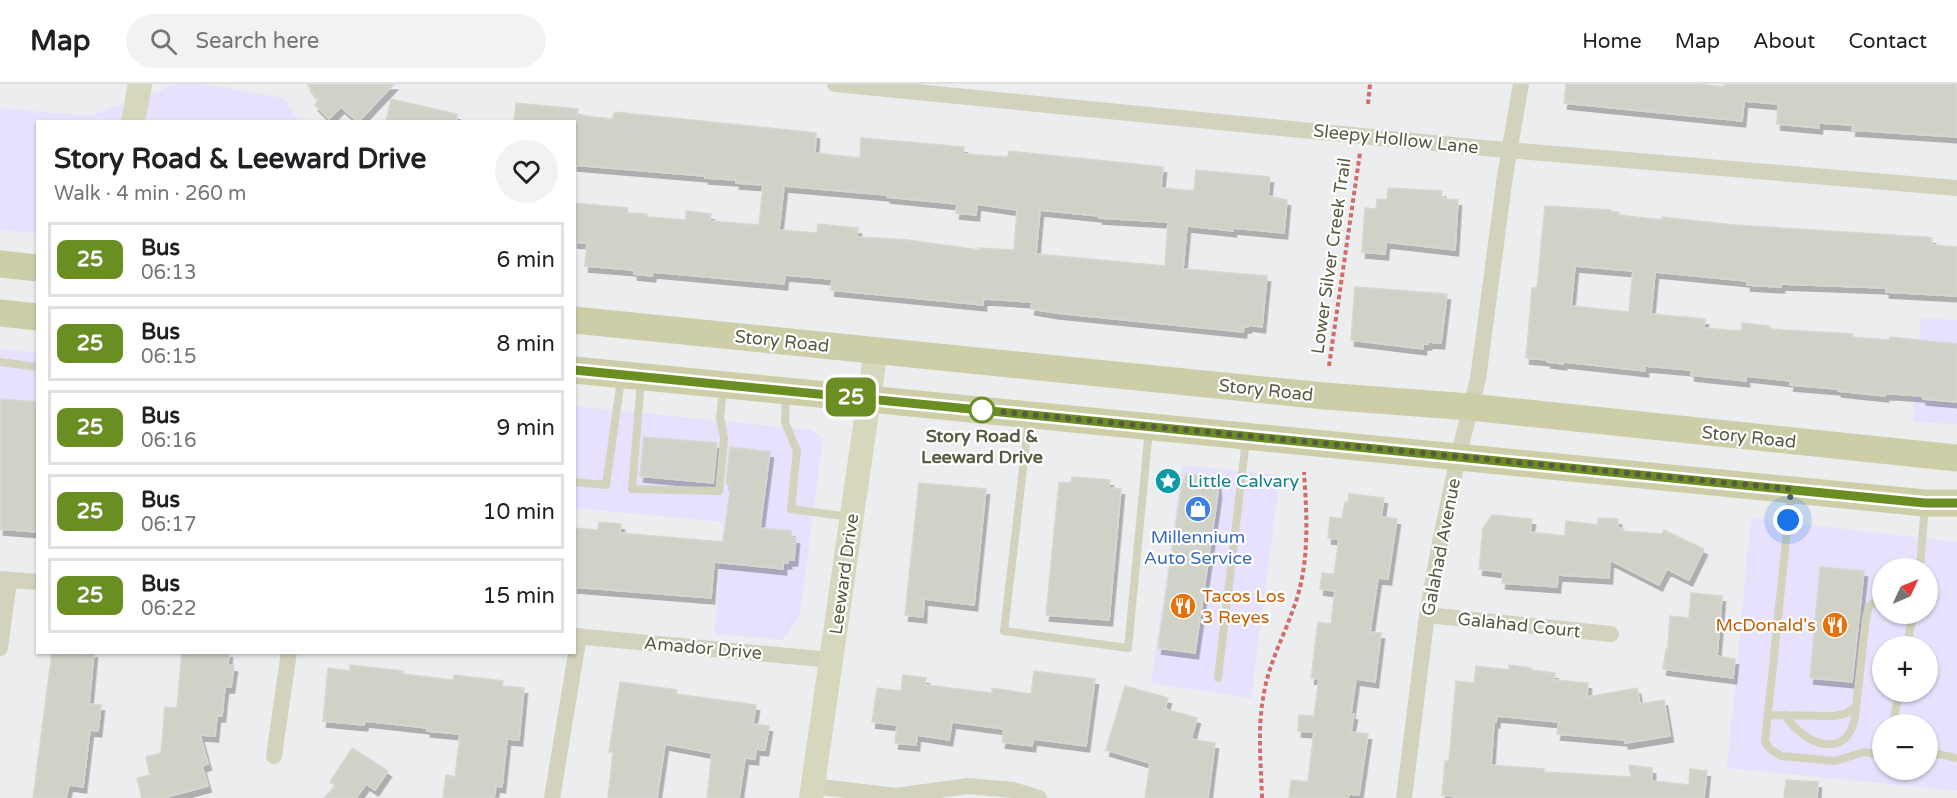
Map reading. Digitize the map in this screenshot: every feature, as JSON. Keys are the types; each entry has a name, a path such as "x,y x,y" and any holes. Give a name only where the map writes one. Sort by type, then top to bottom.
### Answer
{"main road":[{"path":"0,264 36,268"},
{"path":"1,315 36,317"},
{"name":"Story Road","path":"576,320 1324,396 1470,407 1957,458"},
{"path":"576,370 1925,503 1957,503"}],"street":[{"path":"133,120 140,84"},
{"name":"Sleepy Hollow Lane","path":"835,84 1510,150 1957,188"},
{"name":"Galahad Avenue","path":"1404,798 1427,615 1458,457 1478,379 1521,84"},
{"name":"Leeward Drive","path":"812,792 876,350"},
{"path":"0,648 5,580 36,582"},
{"name":"Galahad Court","path":"1427,615 1611,634"},
{"name":"Amador Drive","path":"577,636 832,660"},
{"path":"274,756 289,654"},
{"path":"552,798 574,654"},
{"path":"812,792 896,796 968,786 1012,790 1039,798"}],"lane":[{"path":"0,362 36,367"},
{"path":"631,375 632,489 719,491 724,438 720,418 723,385"},
{"path":"576,482 606,484 631,375"},
{"path":"787,391 785,422 797,451 791,509 852,517"},
{"path":"1030,414 1004,631 1128,648 1149,426"},
{"path":"1218,678 1246,436"},
{"path":"1791,489 1765,742 1770,749 1781,756 1835,761 1864,752 1872,753"},
{"path":"1921,558 1925,503"},
{"path":"1785,715 1793,728 1806,738 1823,745 1836,744 1850,733 1856,718 1866,618 1869,606 1872,604"},
{"path":"1768,715 1834,716 1845,714 1856,707"},
{"path":"1938,755 1957,758"}],"path":[{"path":"1368,104 1370,84"},
{"name":"Lower Silver Creek Trail","path":"1329,366 1360,150"},
{"path":"1262,798 1259,738 1264,693 1274,657 1295,607 1304,573 1307,517 1304,472"}],"shaded area":[{"path":"178,84 202,84 284,98 298,120 36,120 36,233 0,230 0,108 89,116"},
{"path":"1921,318 1957,320 1957,424 1913,422"},
{"path":"0,349 36,353 36,454 0,450"},
{"path":"576,406 812,430 823,439 800,615 783,640 715,634 723,522 576,508"},
{"path":"1182,465 1280,475 1251,698 1151,683"},
{"path":"1751,518 1957,542 1957,791 1727,768"}],"building":[{"path":"307,84 394,84 360,120 356,120 341,107 329,119 315,105 319,100"},
{"path":"1566,84 1696,84 1724,87 1724,84 1957,84 1957,137 1852,130 1853,125 1819,123 1819,128 1777,124 1778,104 1744,101 1742,121 1564,103"},
{"path":"391,99 457,114 456,120 386,120"},
{"path":"516,103 578,109 577,115 612,119 615,112 816,133 815,153 860,158 861,138 964,147 964,154 1006,157 1009,151 1163,167 1161,188 1194,191 1196,170 1270,177 1268,196 1287,200 1284,233 1187,226 1183,269 1267,276 1262,327 1248,325 1244,327 1243,332 1056,313 1031,309 1032,302 986,299 983,300 983,305 831,290 832,279 785,275 784,284 653,272 652,276 634,274 634,270 585,266 587,243 576,242 576,203 628,208 627,213 647,214 647,217 686,220 686,211 711,214 710,221 759,225 763,185 736,183 736,180 705,178 705,176 576,165 576,120 514,120","holes":["784,186 887,195 887,197 957,204 956,213 976,215 977,204 1017,210 1014,250 979,248 979,250 908,240 857,237 858,228 818,224 817,233 779,230","1040,210 1099,216 1099,218 1168,222 1165,266 1036,254"]},
{"path":"1388,188 1442,191 1441,197 1444,199 1458,200 1455,250 1386,242 1385,254 1362,252 1365,208 1376,209 1377,199 1387,200"},
{"path":"1545,206 1611,210 1611,212 1619,212 1619,215 1662,220 1662,217 1735,225 1932,238 1932,245 1957,247 1957,296 1886,292 1886,288 1747,285 1747,281 1655,272 1651,314 1705,319 1704,328 1742,331 1742,323 1770,326 1770,329 1957,344 1957,402 1923,399 1922,396 1885,394 1885,396 1838,391 1838,389 1790,385 1791,381 1746,376 1746,381 1691,375 1691,370 1645,366 1645,371 1564,362 1563,364 1526,358 1532,288 1537,288","holes":["1575,266 1633,271 1629,312 1571,306"]},
{"path":"1355,287 1447,294 1441,343 1428,342 1428,344 1423,344 1423,349 1351,340"},
{"path":"0,399 36,402 36,532 0,529"},
{"path":"644,437 717,443 713,483 640,476"},
{"path":"730,447 770,452 760,528 791,531 791,537 796,538 794,560 783,563 783,569 714,562 711,598 576,587 576,528 598,530 599,522 621,524 620,533 723,542 731,485 726,484"},
{"path":"1186,474 1217,477 1218,493 1195,653 1158,648 1181,488"},
{"path":"1072,477 1110,480 1109,488 1121,489 1109,620 1046,615 1059,482 1071,483"},
{"path":"919,483 986,489 974,605 924,599 923,617 905,615"},
{"path":"1349,494 1384,498 1381,517 1397,519 1388,579 1378,578 1370,632 1381,633 1375,682 1356,679 1351,714 1354,714 1351,732 1368,734 1359,795 1349,794 1348,798 1289,798 1291,780 1308,782 1314,732 1298,731 1299,715 1314,716 1319,679 1311,678 1318,622 1331,624 1335,591 1320,589 1322,573 1334,574 1339,539 1328,538 1330,517 1342,519"},
{"path":"1492,515 1532,519 1530,532 1565,536 1566,521 1598,525 1598,518 1618,519 1618,528 1624,529 1623,531 1662,534 1664,530 1704,549 1689,580 1667,569 1659,585 1610,560 1609,578 1558,575 1557,587 1502,583 1503,572 1479,569 1483,528"},
{"name":"McDonald's","path":"1820,567 1864,571 1852,682 1810,678"},
{"path":"1691,593 1722,596 1717,656 1735,659 1733,678 1663,669 1666,649 1668,649 1670,616 1689,618"},
{"path":"52,654 94,654 89,704 101,705 98,731 90,730 83,787 69,785 66,798 33,798"},
{"path":"182,654 229,654 228,665 234,666 231,687 225,687 222,716 217,716 215,736 200,735 208,764 202,766 208,786 163,798 142,798 137,778 150,775 146,757 161,753 165,707 177,708"},
{"path":"350,665 453,680 454,675 503,681 502,686 524,688 519,740 507,739 502,787 496,786 494,798 443,798 446,775 455,777 460,734 365,721 364,725 323,721 328,668 350,671"},
{"path":"1509,665 1555,673 1554,680 1588,683 1587,697 1637,688 1640,704 1664,700 1670,736 1625,743 1625,740 1557,734 1559,722 1497,716 1494,722 1491,765 1544,769 1544,772 1631,777 1629,765 1652,768 1652,781 1689,785 1690,769 1707,771 1704,798 1465,798 1442,795 1445,761 1449,761 1456,681 1474,683 1476,666 1509,670"},
{"path":"1034,671 1095,679 1086,746 1033,739 1032,746 1002,742 1004,729 952,722 949,740 917,735 916,745 895,743 897,725 872,722 877,688 901,691 903,675 926,678 925,685 992,693 992,688 1031,694"},
{"path":"620,682 677,690 676,694 756,705 753,724 769,726 765,750 756,749 755,759 745,758 739,798 707,798 712,753 665,744 657,798 608,798 613,752 609,752"},
{"path":"1125,686 1168,698 1165,709 1197,718 1191,739 1215,743 1208,798 1145,798 1150,763 1106,750"},
{"path":"352,748 388,771 375,790 366,784 356,798 324,798 336,786 330,782"},
{"path":"1786,780 1818,782 1817,798 1784,798"}],"bus line":[{"name":"25","path":"576,370 1925,503 1957,503"}],"place":[{"name":"Story Road & Leeward Drive","path":"982,410"},
{"name":"Little Calvary","path":"1168,481"},
{"name":"Millennium Auto Service","path":"1198,509"},
{"name":"Tacos Los 3 Reyes","path":"1183,606"},
{"name":"McDonald's","path":"1835,625"}],"route":[{"path":"982,410 1791,489 1788,520"}]}
